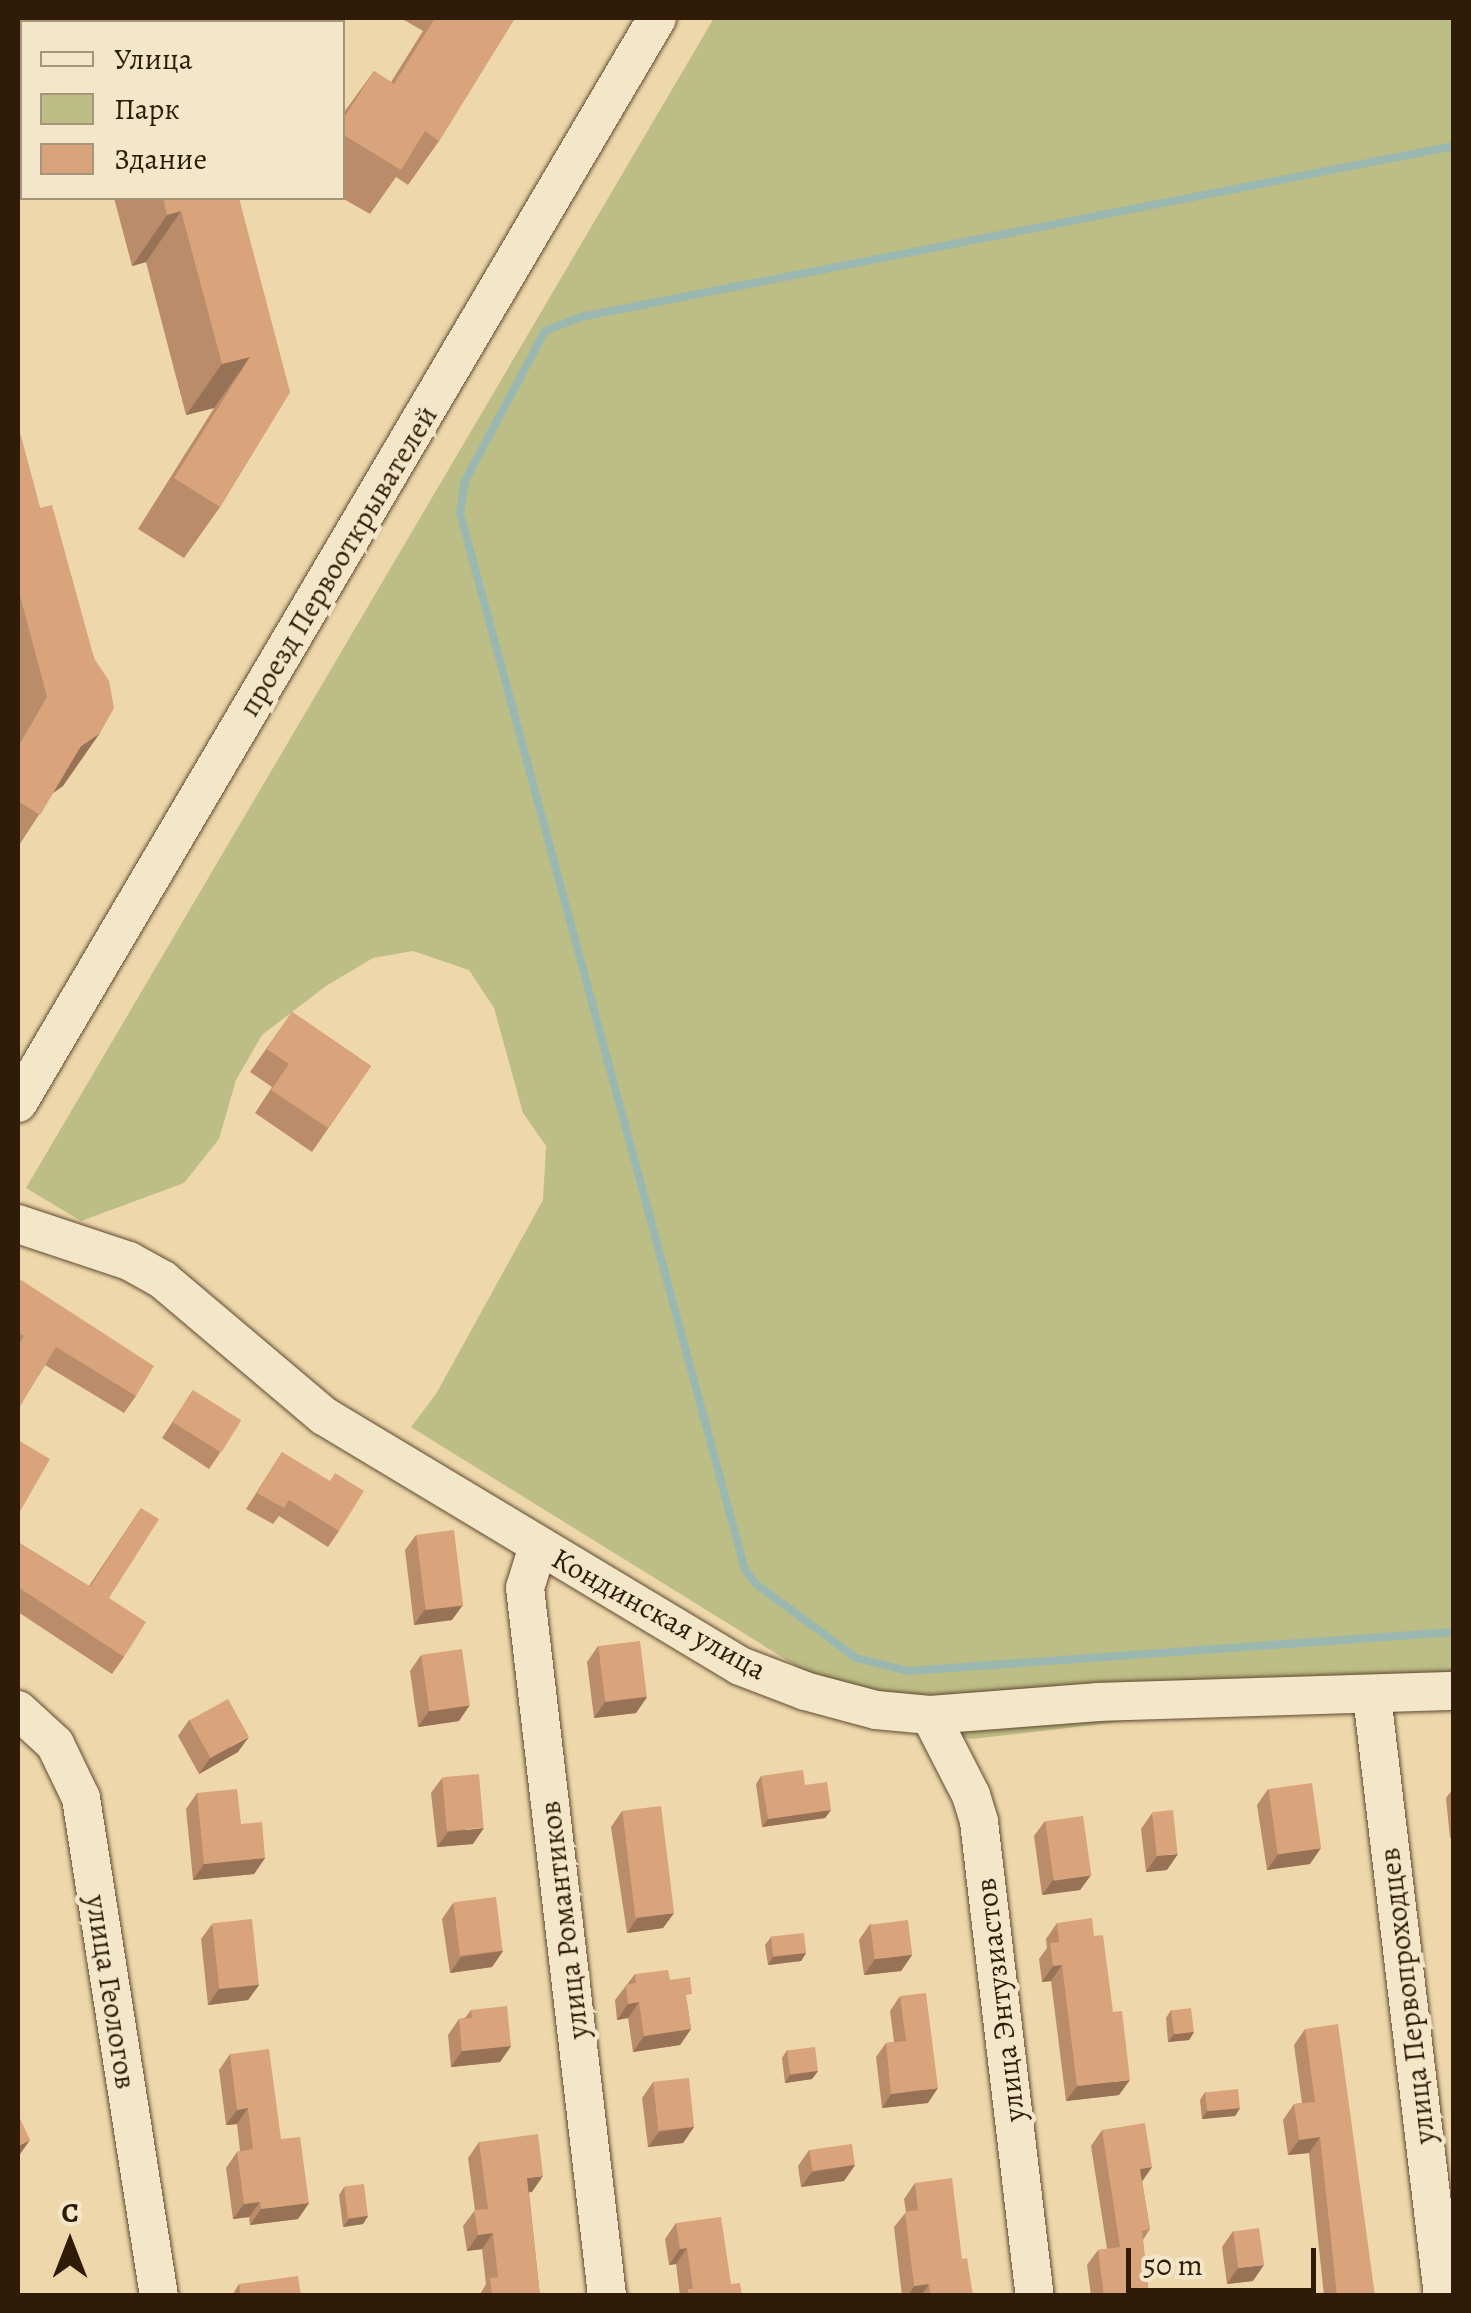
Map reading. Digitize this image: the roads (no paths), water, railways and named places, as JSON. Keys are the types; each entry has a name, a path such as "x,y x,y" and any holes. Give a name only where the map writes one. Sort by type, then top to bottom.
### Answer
{"street":[{"name":"проезд Первооткрывателей","path":"18,1103 657,18"},
{"name":"Кондинская улица","path":"18,1224 129,1262 163,1280 324,1416 538,1546 764,1676 876,1710 930,1714 1099,1702 1454,1692"},
{"name":"улица Романтиков","path":"538,1546 525,1588 607,2296"},
{"name":"улица Первопроходцев","path":"1372,1696 1442,2296"},
{"name":"улица Геологов","path":"18,1710 55,1744 80,1798 158,2296"},
{"name":"улица Энтузиастов","path":"930,1714 972,1795 979,1822 1035,2296"}],"waterway":[{"path":"1454,146 581,317 545,331 465,481 460,513 745,1570 756,1584 856,1658 908,1671 1454,1632"}]}
